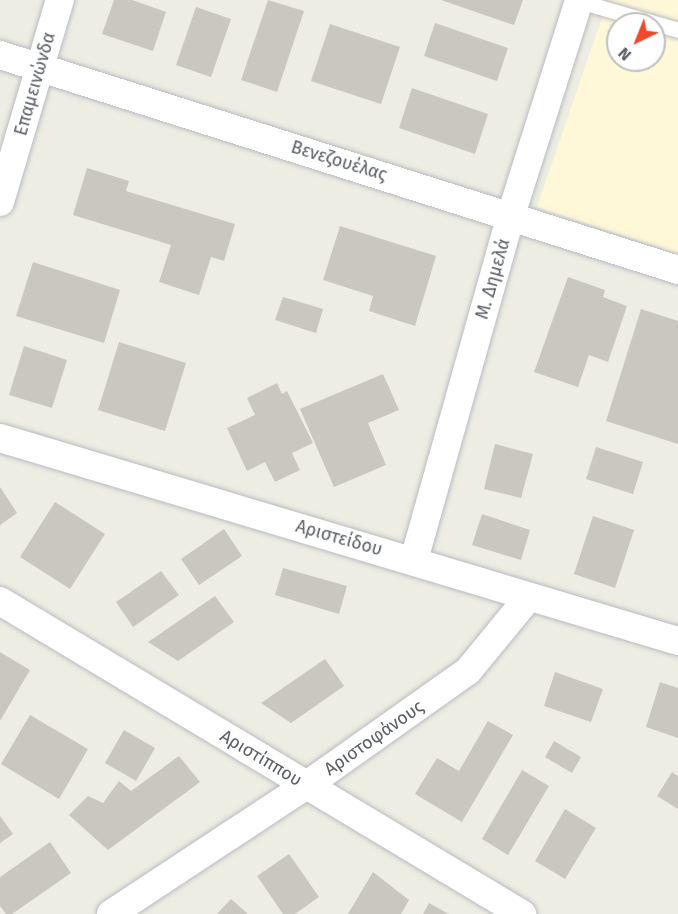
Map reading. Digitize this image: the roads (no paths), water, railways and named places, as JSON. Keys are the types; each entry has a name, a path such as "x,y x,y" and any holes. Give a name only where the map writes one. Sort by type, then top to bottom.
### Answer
{"street":[{"name":"Επαμεινώνδα","path":"0,202 60,0"},
{"name":"Μ. Δημελά","path":"414,560 511,215 579,0"},
{"name":"Βενεζουέλας","path":"0,55 511,215 678,270"},
{"name":"Αριστείδου","path":"0,438 414,560 528,598 678,641"},
{"name":"Αριστοφάνους","path":"111,914 307,785 468,671 528,598"},
{"name":"Αριστίππου","path":"0,601 522,914"}],"lane":[{"path":"579,0 678,30"}]}
